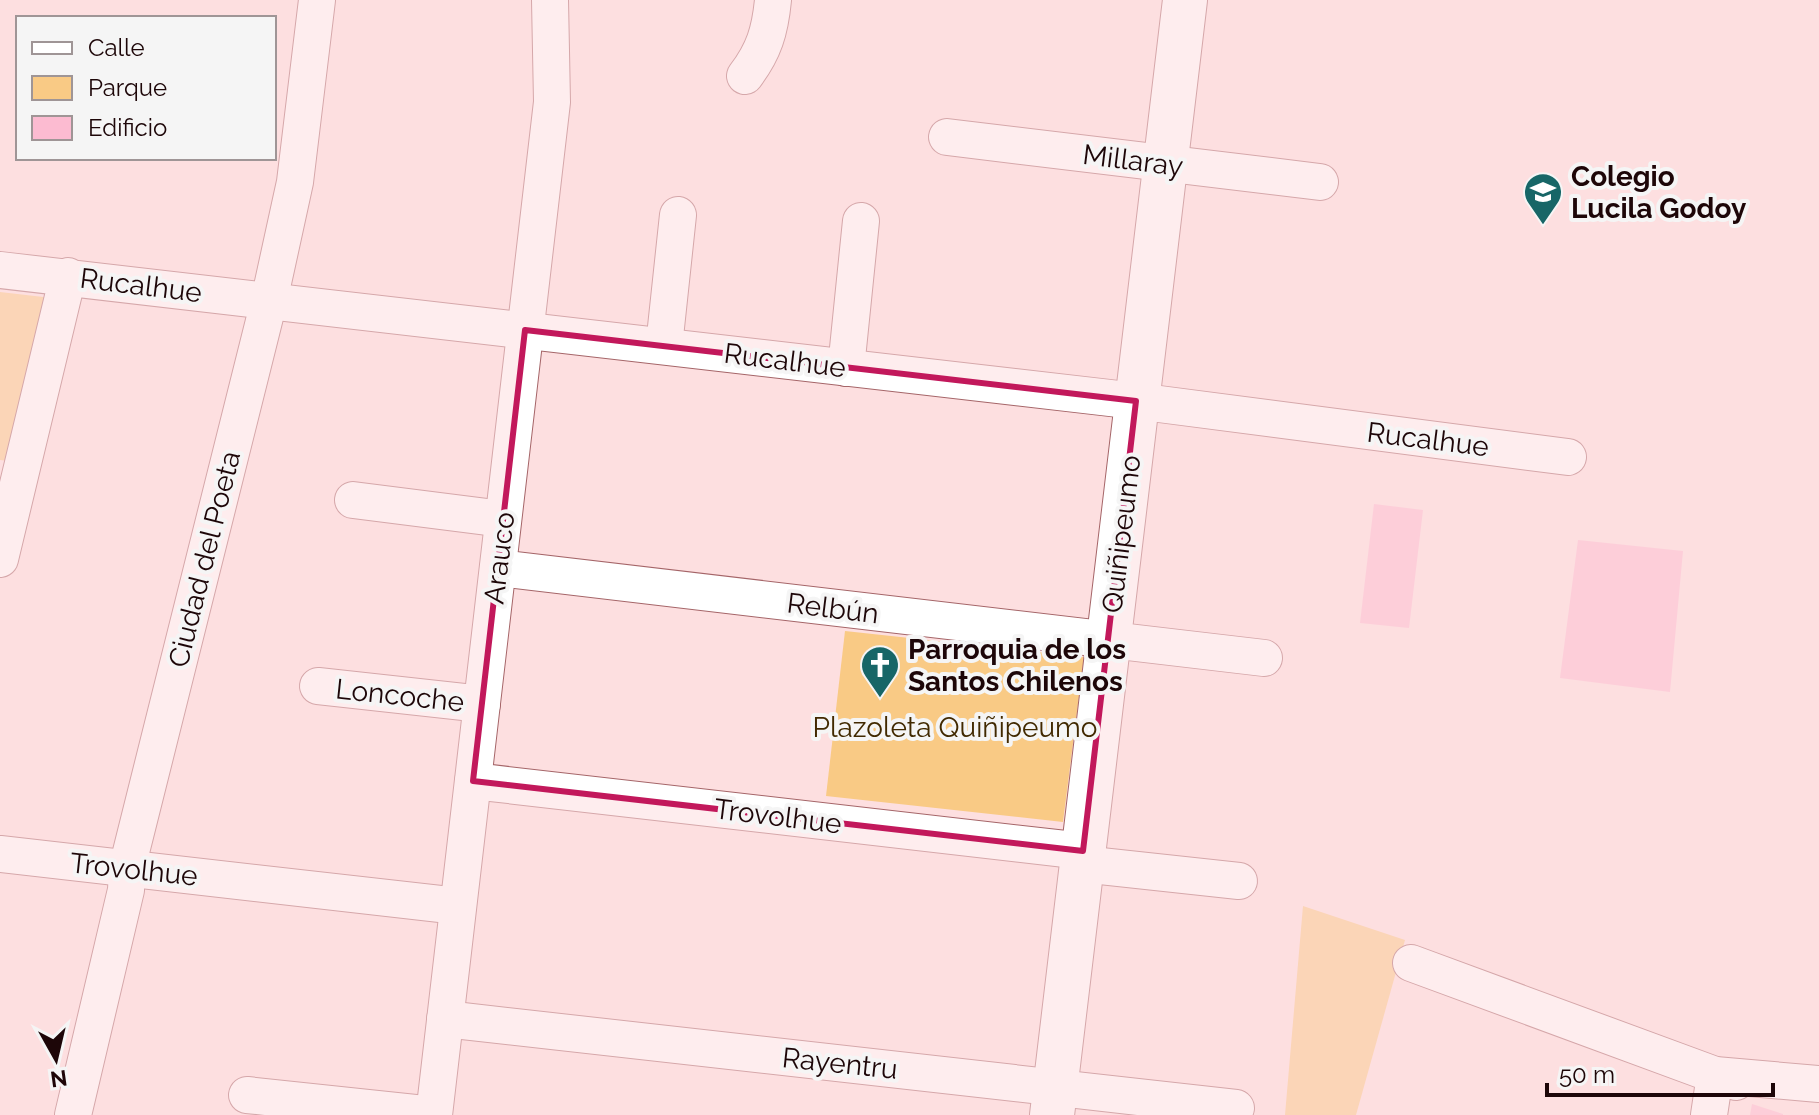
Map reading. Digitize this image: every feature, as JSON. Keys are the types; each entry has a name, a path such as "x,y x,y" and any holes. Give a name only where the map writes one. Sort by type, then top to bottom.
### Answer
{"street":[{"name":"Ciudad del Poeta","path":"73,1115 126,890 127,868 269,301 295,182 317,0"},
{"name":"Arauco","path":"434,1115 552,102 550,0"},
{"path":"745,76 761,55 773,0"},
{"name":"Quiñipeumo","path":"1054,1101 1185,0"},
{"name":"Millaray","path":"947,137 1320,182"},
{"path":"664,346 678,215"},
{"path":"846,368 861,221"},
{"name":"Rucalhue","path":"0,270 1136,401 1568,457"},
{"path":"0,559 10,476 68,276"},
{"path":"353,500 503,519"},
{"name":"Relbún","path":"498,568 1264,658"},
{"name":"Loncoche","path":"318,686 482,704"},
{"name":"Trovolhue","path":"473,781 1083,857 1239,881"},
{"name":"Trovolhue","path":"0,854 458,906"},
{"path":"1411,963 1715,1075 1819,1107"},
{"name":"Rayentru","path":"445,1019 1054,1101 1236,1108"},
{"path":"1715,1075 1819,1084"},
{"path":"1709,1115 1715,1075"},
{"path":"247,1095 434,1115"}],"highlighted area":[{"path":"525,330 1136,401 1083,851 473,781"}],"green space":[{"path":"0,292 52,298 9,461 0,460"},
{"name":"Plazoleta Quiñipeumo","path":"845,631 1084,657 1063,822 826,796"},
{"path":"1303,906 1405,940 1356,1115 1285,1115"}],"building":[{"path":"1374,504 1423,510 1409,628 1360,623"},
{"path":"1578,540 1683,551 1670,692 1560,678"},
{"path":"1752,1104 1783,1114 1783,1115 1750,1115"}],"place":[{"name":"Colegio Lucila Godoy","path":"1543,226"},
{"name":"Parroquia de los Santos Chilenos","path":"880,699"}]}
